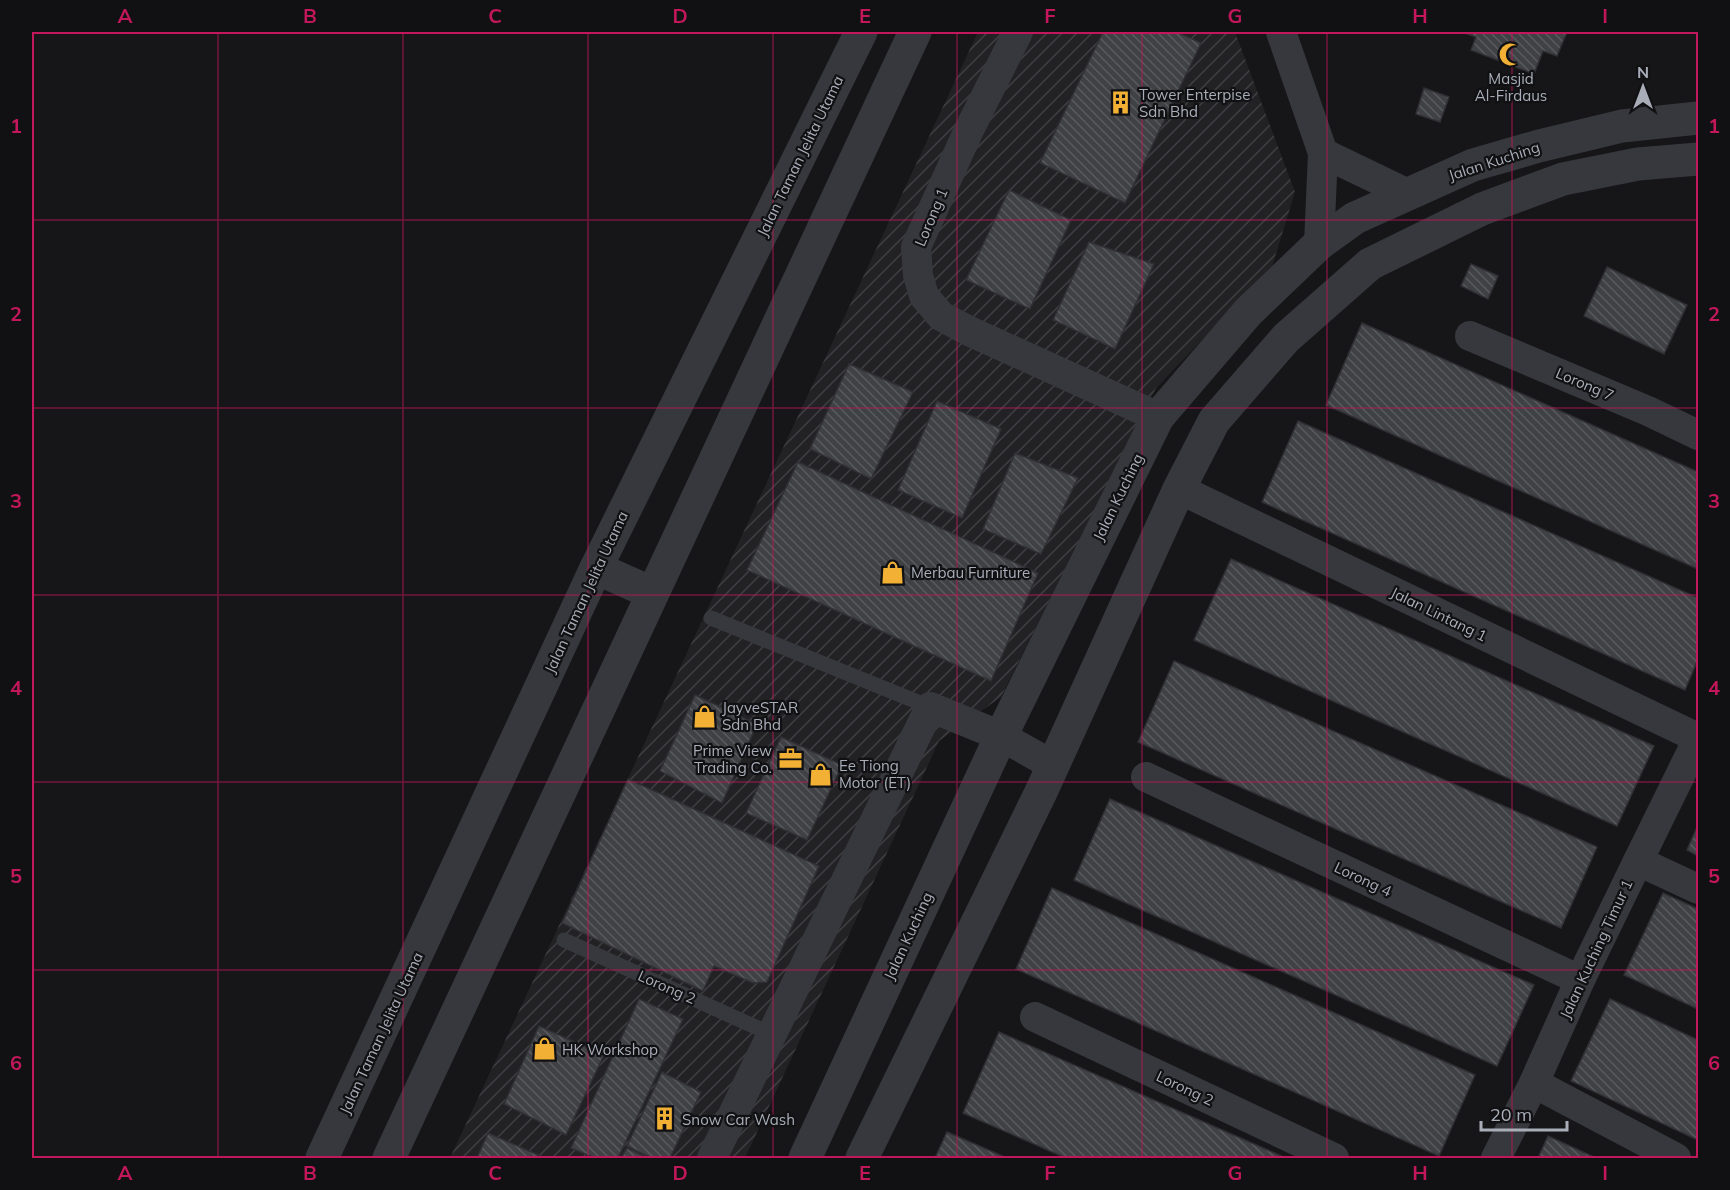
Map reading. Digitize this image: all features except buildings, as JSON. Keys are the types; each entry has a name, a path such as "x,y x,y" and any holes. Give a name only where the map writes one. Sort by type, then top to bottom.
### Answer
{"street":[{"name":"Jalan Taman Jelita Utama","path":"322,1158 596,568 861,32"},
{"path":"389,1158 915,32"},
{"name":"Lorong 1","path":"1018,32 968,132 916,247 918,275 924,296 941,316 958,325 1158,417"},
{"path":"1281,32 1323,153 1319,244"},
{"name":"Jalan Kuching","path":"805,1158 1001,736 1158,417 1248,312 1319,244 1355,218 1406,193 1473,165 1539,146 1622,126 1698,118"},
{"path":"1323,153 1406,193"},
{"path":"862,1158 1054,766 1179,489 1214,421 1286,338 1370,264 1482,209 1563,179 1638,164 1698,159"},
{"name":"Lorong 7","path":"1470,336 1648,411 1698,435"},
{"name":"Jalan Lintang 1","path":"1179,489 1698,739"},
{"path":"596,568 652,593"},
{"path":"712,1158 930,707 1001,736 1054,766"},
{"name":"Jalan Kuching Timur 1","path":"1496,1158 1698,739"},
{"name":"Lorong 4","path":"1146,777 1580,980"},
{"path":"1638,861 1698,889"},
{"name":"Lorong 2","path":"1035,1017 1334,1158"},
{"path":"1534,1083 1676,1158"}],"lane":[{"path":"711,618 930,707"},
{"name":"Lorong 2","path":"564,940 771,1034"}],"shaded area":[{"path":"978,32 1235,32 1295,192 1272,267 1156,388 1001,697 939,741 745,1158 450,1158"}],"place":[{"name":"Masjid Al-Firdaus","path":"1511,54"},
{"name":"Tower Enterpise Sdn Bhd","path":"1121,103"},
{"name":"Merbau Furniture","path":"893,572"},
{"name":"JayveSTAR Sdn Bhd","path":"704,716"},
{"name":"Prime View Trading Co.","path":"790,759"},
{"name":"Ee Tiong Motor (ET)","path":"821,774"},
{"name":"HK Workshop","path":"544,1049"},
{"name":"Snow Car Wash","path":"664,1119"}]}
